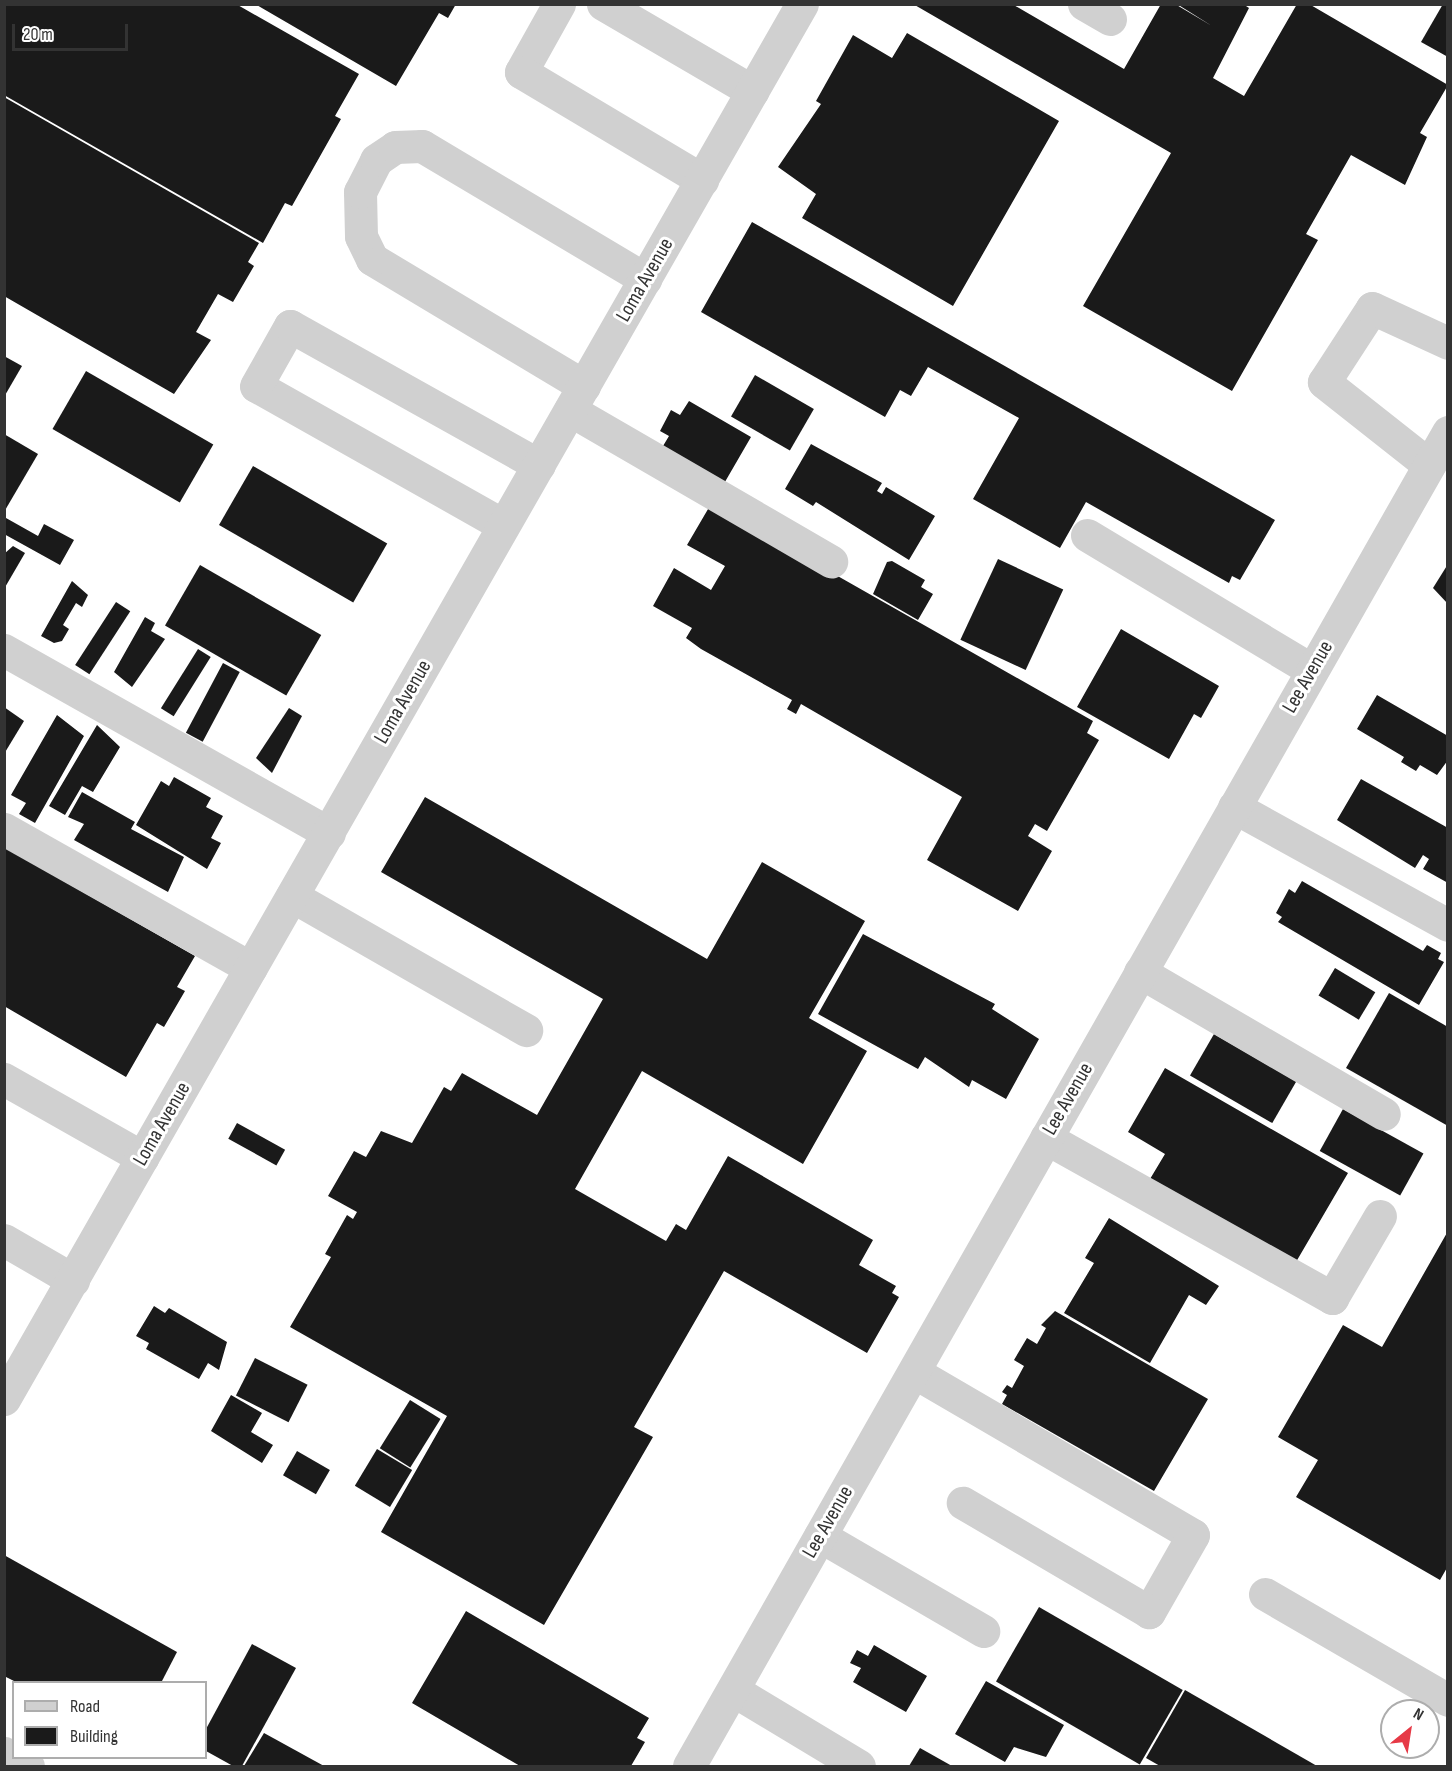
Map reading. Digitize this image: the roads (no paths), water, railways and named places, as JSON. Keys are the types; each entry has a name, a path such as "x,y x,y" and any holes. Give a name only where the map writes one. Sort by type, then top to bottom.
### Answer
{"street":[{"path":"559,4 521,72 702,180"},
{"path":"603,4 753,91"},
{"name":"Loma Avenue","path":"4,1399 802,4"},
{"path":"645,279 422,146 395,147 376,159 360,192 361,236 372,259 577,398 831,561"},
{"path":"1429,465 1324,382 1372,308 1448,343"},
{"path":"504,525 256,386 290,326 539,465"},
{"name":"Lee Avenue","path":"699,1763 733,1690 1448,432"},
{"path":"1087,535 1312,670"},
{"path":"4,650 328,833"},
{"path":"1234,807 1448,926"},
{"path":"4,829 251,968"},
{"path":"292,896 526,1030"},
{"path":"1140,972 1384,1114"},
{"path":"4,1079 142,1157"},
{"path":"1046,1138 1332,1298 1380,1216"},
{"path":"4,1240 73,1280"},
{"path":"914,1372 1193,1535 1149,1612 963,1503"},
{"path":"820,1536 982,1630"},
{"path":"1265,1594 1448,1700"},
{"path":"733,1690 858,1767"},
{"path":"14,1759 28,1767"}]}
